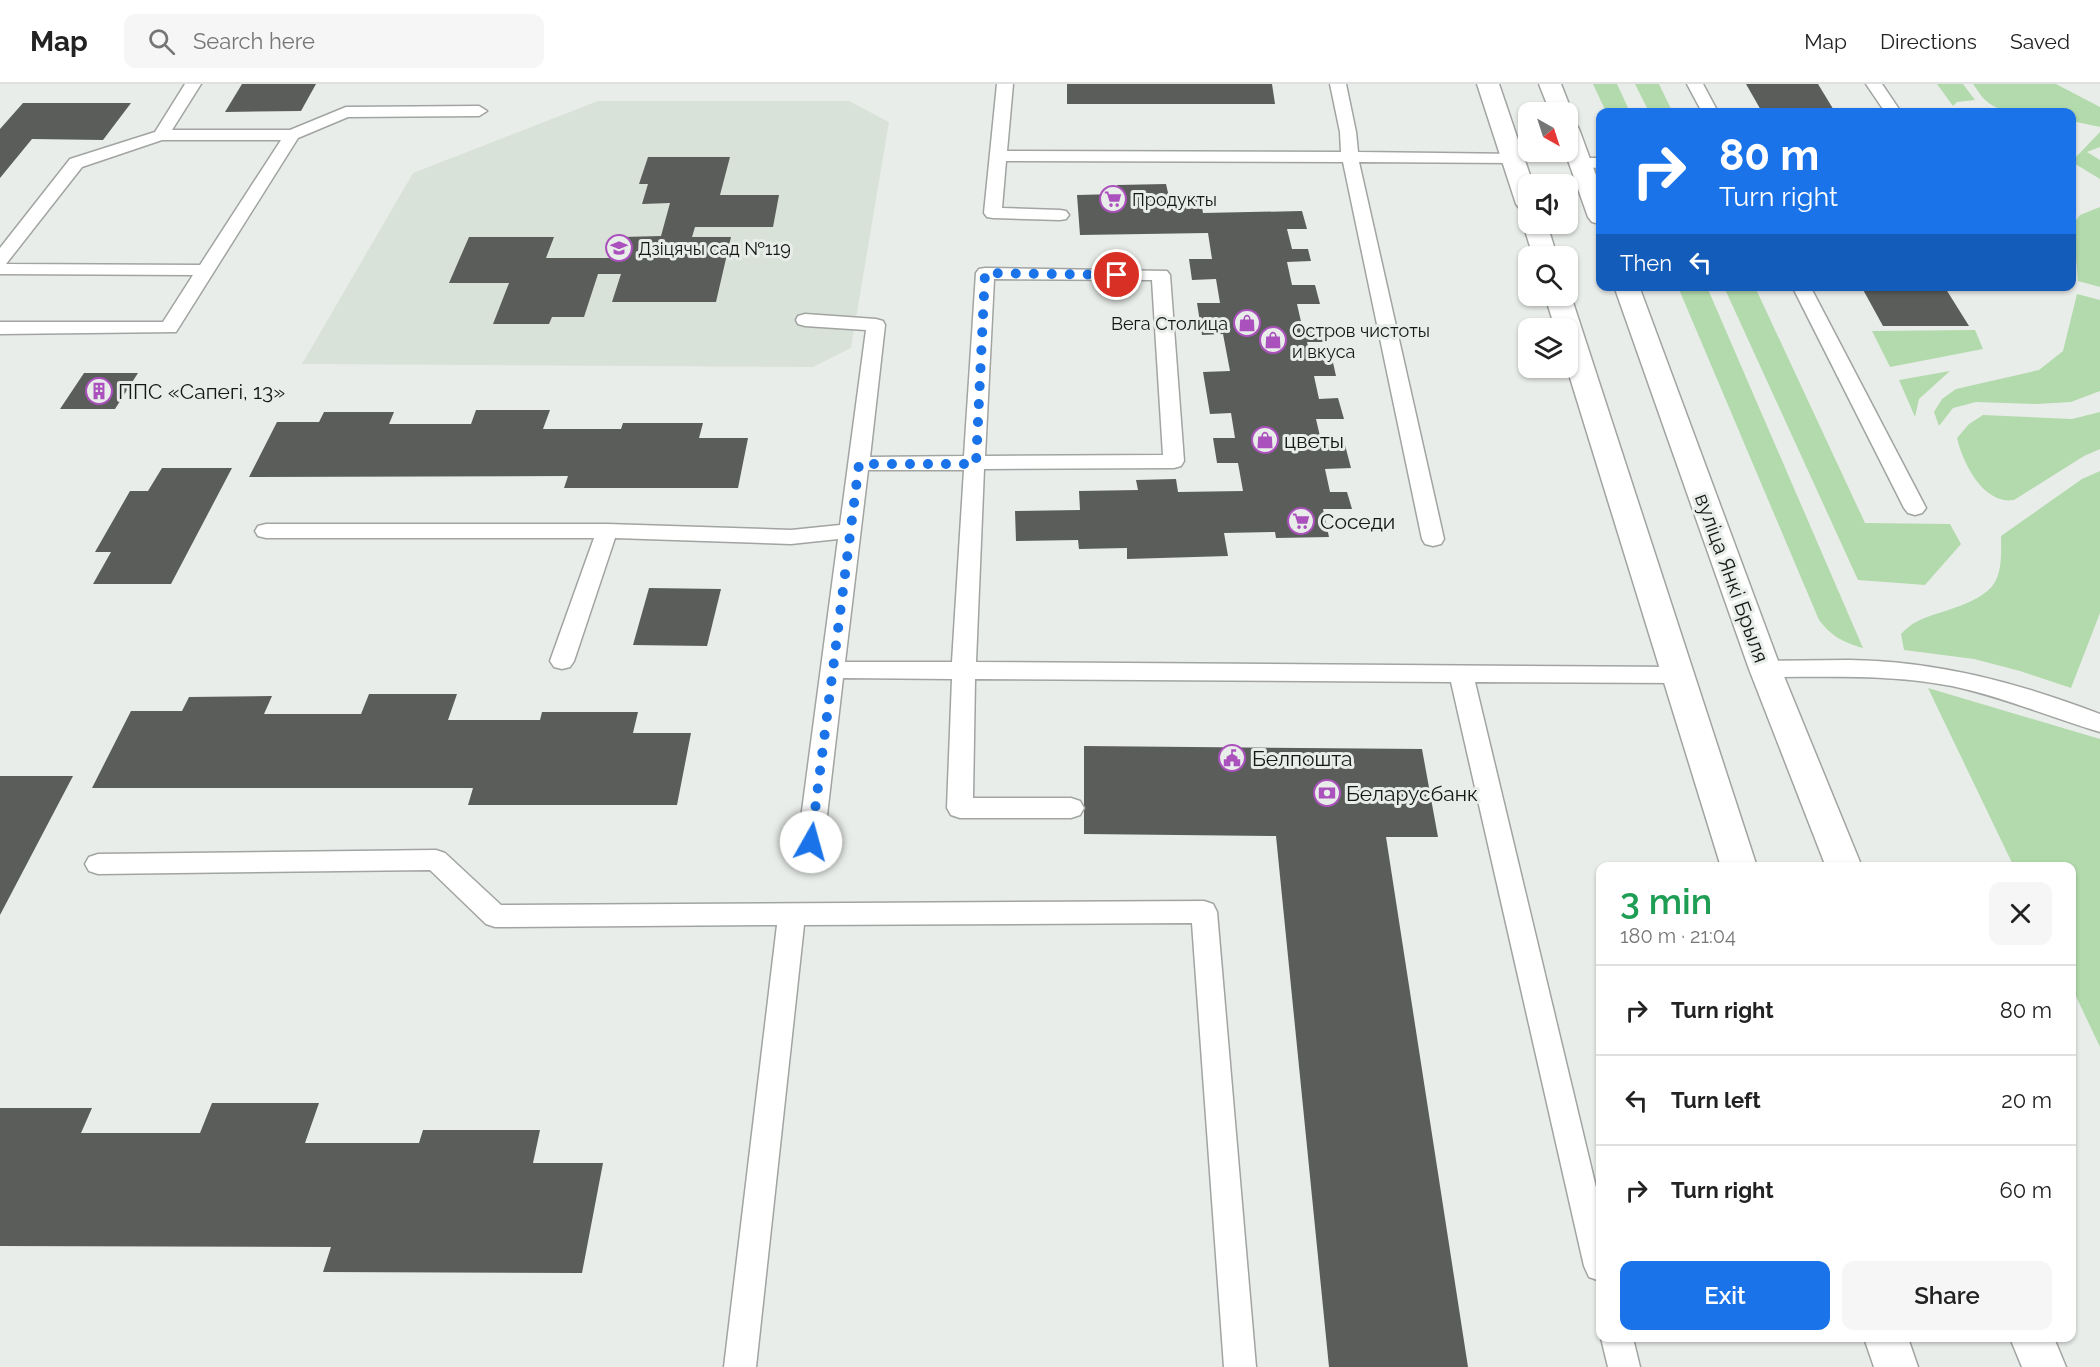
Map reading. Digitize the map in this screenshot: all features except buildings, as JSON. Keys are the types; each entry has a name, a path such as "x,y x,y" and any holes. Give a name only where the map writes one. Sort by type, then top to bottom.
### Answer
{"main road":[{"path":"1488,84 1519,174"},
{"path":"1550,84 1557,102"},
{"path":"1578,144 1591,163 1596,193"},
{"name":"вуліца Янкі Брыля","path":"1628,291 1766,669 1842,862"},
{"path":"1561,306 1738,862"},
{"path":"1888,1342 1896,1367"},
{"path":"2034,1342 2044,1367"}],"lane":[{"path":"161,135 193,84"},
{"path":"1005,84 993,213 1060,215"},
{"path":"1338,84 1348,132 1350,158 1432,539"},
{"path":"1695,84 1708,108"},
{"path":"1874,84 1890,108"},
{"path":"0,260 76,163 161,135 292,135 346,112 479,111"},
{"path":"0,328 169,328 292,135"},
{"path":"999,156 1514,158"},
{"path":"0,269 206,270"},
{"path":"859,464 976,464 1174,461 1161,275 985,273 976,464 962,671 960,808 1071,808"},
{"path":"1804,291 1915,508"},
{"path":"805,320 876,325 811,842"},
{"path":"266,531 607,531 791,537 850,531"},
{"path":"562,661 607,531"},
{"path":"1766,669 1885,669 1927,674 2015,694 2100,723"},
{"path":"833,670 1680,675"},
{"path":"1461,673 1596,1249"},
{"path":"98,864 436,860 495,916 1204,912 1240,1367"},
{"path":"740,1367 792,914"},
{"path":"1618,1342 1624,1367"}],"shaded area":[{"name":"Дзіцячы сад №119","path":"598,101 849,101 889,122 851,348 813,367 302,364 413,173"}],"green space":[{"path":"1593,84 1617,84 1628,108 1604,108"},
{"path":"1635,84 1659,84 1671,108 1647,108"},
{"path":"1937,84 1963,84 1975,100 1957,102 1953,106"},
{"path":"1973,84 2056,84 2100,107 2100,127 2076,122 2076,108 1998,108 1984,99"},
{"path":"2100,132 2100,147 2087,152 2100,160 2100,179 2076,164 2076,157"},
{"path":"2100,207 2100,287 2078,281 2076,220 2080,215"},
{"path":"1680,291 1709,291 1863,648 1838,638 1819,620"},
{"path":"1726,291 1757,291 1865,523 1950,524 1961,544 1925,585 1858,580"},
{"path":"2077,294 2100,300 2100,391 2071,402 2037,404 1976,402 1953,408 1939,426 1934,412 1942,399 1956,389 2039,370 2063,351"},
{"path":"1975,330 1983,349 1890,367 1872,331"},
{"path":"1950,371 1919,399 1915,417 1899,380"},
{"path":"2100,412 2100,449 2084,456 2014,500 2003,500 1993,496 1976,481 1964,459 1957,438 1969,424 1983,415 2072,419"},
{"path":"2100,471 2100,613 2071,688 1974,659 1904,650 1901,634 1912,625 1972,601 1991,587 2000,568 2001,536 2082,479"},
{"path":"1928,688 2100,739 2100,1047 2076,996 2076,862 2012,862"}],"place":[{"name":"Продукты","path":"1113,199"},
{"name":"Дзіцячы сад №119","path":"619,248"},
{"name":"Вега Столица","path":"1247,323"},
{"name":"Остров чистоты и вкуса","path":"1273,340"},
{"name":"ППС «Сапегі, 13»","path":"99,391"},
{"name":"цветы","path":"1265,440"},
{"name":"Соседи","path":"1301,521"},
{"name":"Белпошта","path":"1232,758"},
{"name":"Беларусбанк","path":"1327,793"}],"route":[{"path":"811,842 859,464 976,464 985,273 1117,275"}]}
